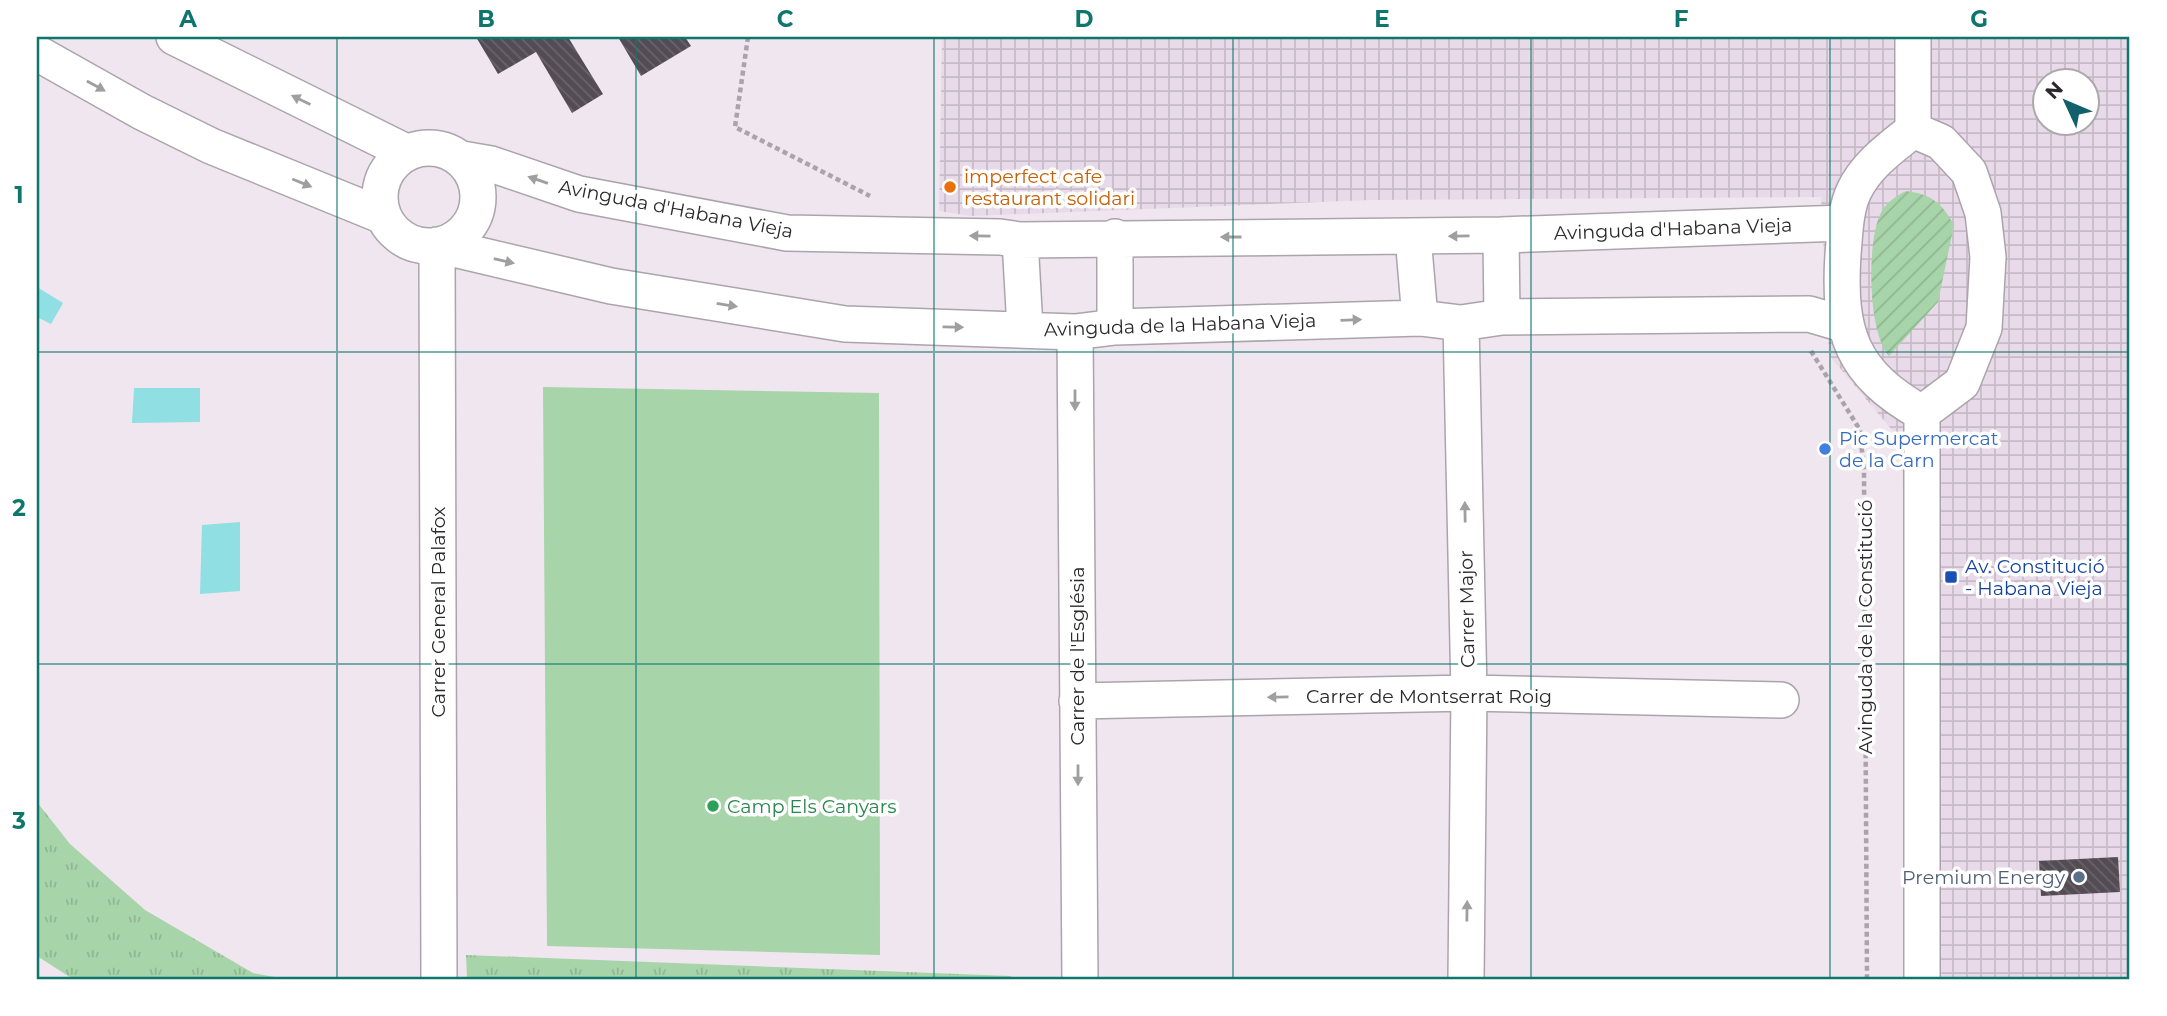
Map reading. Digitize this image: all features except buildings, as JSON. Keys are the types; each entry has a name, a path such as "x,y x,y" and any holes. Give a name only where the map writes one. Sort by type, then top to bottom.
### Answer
{"street":[{"path":"174,37 406,152"},
{"path":"1913,37 1913,130"},
{"path":"37,53 211,146 383,216"},
{"path":"1913,130 1876,160 1854,190 1845,223 1841,285 1843,324 1864,366 1890,395 1922,413"},
{"path":"1913,130 1941,142 1969,172 1983,213 1988,257 1984,328 1962,383 1922,413"},
{"path":"435,147 462,159 475,177 479,199 472,220 458,237 437,245 415,245 396,234 383,216 379,198 382,180 392,163 406,152 435,147"},
{"name":"Avinguda d'Habana Vieja","path":"462,159 491,164 579,194 787,233 1000,237 1020,240 1115,237 1413,237 1845,223"},
{"path":"1501,235 1502,317"},
{"path":"1115,237 1115,327"},
{"path":"1413,237 1420,318"},
{"path":"1020,240 1026,328"},
{"name":"Avinguda de la Habana Vieja","path":"437,245 611,286 845,324 1026,328 1074,332 1115,327 1420,318 1461,323 1502,317 1809,314 1843,324"},
{"name":"Carrer General Palafox","path":"437,245 439,979"},
{"name":"Carrer Major","path":"1461,323 1469,694 1466,979"},
{"name":"Carrer de l'Església","path":"1074,332 1080,979"},
{"path":"1922,413 1922,979"},
{"name":"Carrer de Montserrat Roig","path":"1077,702 1469,694 1781,700"}],"path":[{"path":"748,37 735,127 870,196"},
{"name":"Avinguda de la Constitució","path":"1809,314 1811,350 1860,430 1864,472 1867,979"}],"shaded area":[{"path":"942,37 2130,37 2130,979 1912,979 1902,442 1829,355 1821,197 1371,200 971,216 939,211"}],"green space":[{"path":"1906,191 1922,194 1935,201 1954,225 1938,302 1889,356 1882,344 1873,310 1873,248 1881,212 1890,201"},
{"name":"Camp Els Canyars","path":"543,387 879,393 880,955 547,946"},
{"path":"37,802 70,844 145,910 253,973 286,979 73,979 37,956"},
{"path":"466,955 1011,976 1011,979 467,979"}],"water":[{"path":"37,287 63,303 51,324 37,317"},
{"path":"134,388 200,388 200,422 132,423"},
{"path":"240,522 240,591 200,594 202,525"}],"place":[{"name":"imperfect cafe restaurant solidari","path":"950,187"},
{"name":"Pic Supermercat de la Carn","path":"1825,449"},
{"name":"Av. Constitució - Habana Vieja","path":"1951,577"},
{"name":"Camp Els Canyars","path":"713,806"},
{"name":"Premium Energy","path":"2079,877"}]}
